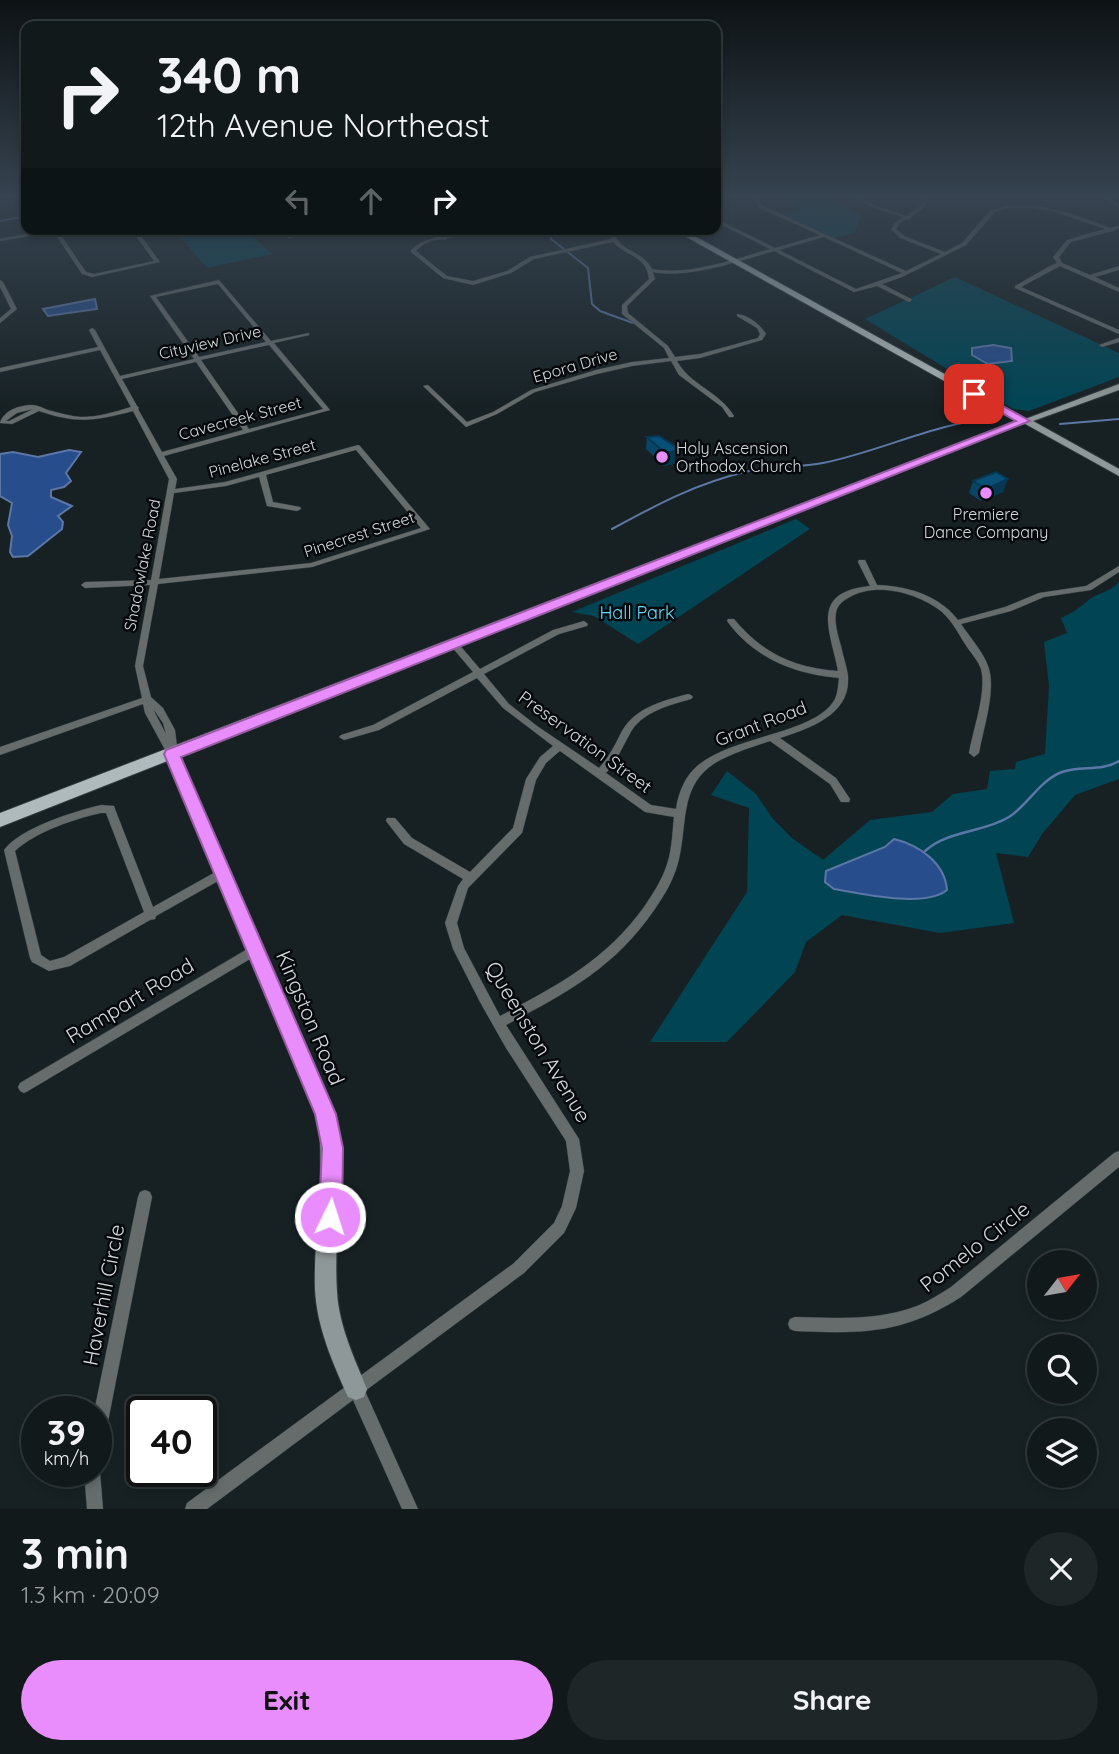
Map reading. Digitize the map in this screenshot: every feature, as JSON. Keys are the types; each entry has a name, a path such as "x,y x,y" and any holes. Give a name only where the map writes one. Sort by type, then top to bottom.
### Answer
{"main road":[{"path":"742,268 1025,421"},
{"path":"0,820 1025,421"}],"street":[{"path":"82,268 87,276 135,268"},
{"path":"434,268 445,277 466,283 498,276 512,268"},
{"path":"652,270 656,273 695,268"},
{"path":"811,268 856,291 917,268"},
{"path":"894,268 906,274"},
{"path":"1048,268 1042,275 1017,287 1119,332"},
{"path":"1071,268 1119,290"},
{"path":"1091,277 1118,268"},
{"path":"652,270 652,279 624,306 625,314 666,347 681,374 725,406 731,416"},
{"path":"0,282 4,296 14,310 0,321"},
{"name":"Cavecreek Street","path":"162,454 327,410 219,282 153,296 197,359"},
{"path":"878,284 909,300"},
{"path":"671,360 700,356 760,339 763,334 759,327 739,315"},
{"name":"Shadowlake Road","path":"92,330 171,474 173,491 139,666 150,713 172,754"},
{"name":"Cityview Drive","path":"118,379 307,334"},
{"path":"1102,345 1119,340"},
{"path":"0,361 2,370 101,348"},
{"path":"197,359 247,431"},
{"name":"Epora Drive","path":"426,386 466,425 545,387 617,366 671,360"},
{"path":"1025,421 1119,387"},
{"path":"39,409 10,423 2,422 23,408 39,409 80,421 136,408"},
{"path":"1025,421 1119,472"},
{"name":"Pinelake Street","path":"173,491 217,486 358,447"},
{"name":"Pinecrest Street","path":"156,582 312,565 426,529 358,447"},
{"path":"262,474 270,504 297,509"},
{"path":"862,562 875,589"},
{"path":"956,623 1008,609 1042,595 1088,588 1119,568"},
{"path":"85,585 156,582"},
{"path":"731,621 743,637 786,664 809,672 844,675 831,626 831,612 836,603 845,597 875,589 903,591 927,598 956,623 985,672 974,753"},
{"path":"344,737 376,729 556,632 584,624"},
{"name":"Preservation Street","path":"454,644 506,706 559,746 649,808 681,814"},
{"name":"Grant Road","path":"499,1023 584,977 621,946 657,898 670,874 686,789 697,772 717,757 817,720 835,707 844,687 844,675"},
{"path":"599,774 614,760 633,723 661,704 688,697"},
{"path":"0,751 148,699"},
{"path":"771,737 833,781 845,799"},
{"name":"Queenston Avenue","path":"193,1509 535,1255 559,1228 569,1208 576,1171 572,1139 499,1023 453,935 453,911 463,886 518,830 531,779 543,760 559,746"},
{"name":"Kingston Road","path":"172,754 318,1092 331,1134 332,1194 326,1263 328,1310 334,1336 410,1509"},
{"path":"151,916 110,809 95,809 21,838 9,850 36,958 43,964 66,962 151,916 223,873"},
{"path":"391,821 408,842 470,878"},
{"name":"Rampart Road","path":"24,1087 256,949"},
{"name":"Pomelo Circle","path":"795,1324 882,1323 927,1311 956,1292 1119,1158"},
{"name":"Haverhill Circle","path":"105,1396 145,1197"},
{"path":"93,1487 95,1509"}],"green space":[{"path":"955,277 1119,353 1119,377 1029,411 1013,409 865,319"},
{"name":"Hall Park","path":"796,519 810,529 638,644 594,616 572,612"},
{"path":"1119,582 1119,779 1075,795 1042,834 1028,857 996,853 1014,923 940,933 842,915 806,942 795,972 727,1042 650,1042 747,892 749,808 711,795 727,771 756,794 773,819 792,838 823,860 870,820 932,812 953,794 987,789 990,771 1015,769 1016,762 1045,754 1049,686 1044,642 1067,633 1061,618","holes":["908,844 944,874 947,890 921,898 906,899 834,889 827,884 826,871 885,847"]}],"water":[{"path":"95,299 97,309 48,316 43,309"},
{"path":"993,345 1011,348 1012,361 988,364 972,355 972,348"},
{"path":"69,450 81,452 66,473 71,481 64,487 51,490 51,497 72,506 58,516 63,522 62,529 28,556 13,557 10,552 12,536 8,525 12,503 0,496 0,454 13,452 38,457"},
{"path":"894,839 913,846 929,857 941,871 947,890 924,898 893,898 834,889 825,882 826,871 885,847"}],"building":[{"path":"659,436 676,447 675,451 665,453 647,437"},
{"path":"996,472 1008,479 986,489 973,481"}],"waterway":[{"path":"588,268 592,304 600,311 633,323"},
{"path":"612,529 678,495 730,476 758,469 823,463 953,425 998,418"},
{"path":"1060,424 1119,419"},
{"path":"925,851 944,839 1009,817 1047,781 1062,772 1105,766 1119,761"}],"place":[{"name":"Holy Ascension Orthodox Church","path":"662,457"},
{"name":"Premiere Dance Company","path":"986,493"}],"route":[{"path":"330,1217 333,1163 331,1134 326,1114 172,754 1025,421 974,394"}]}
